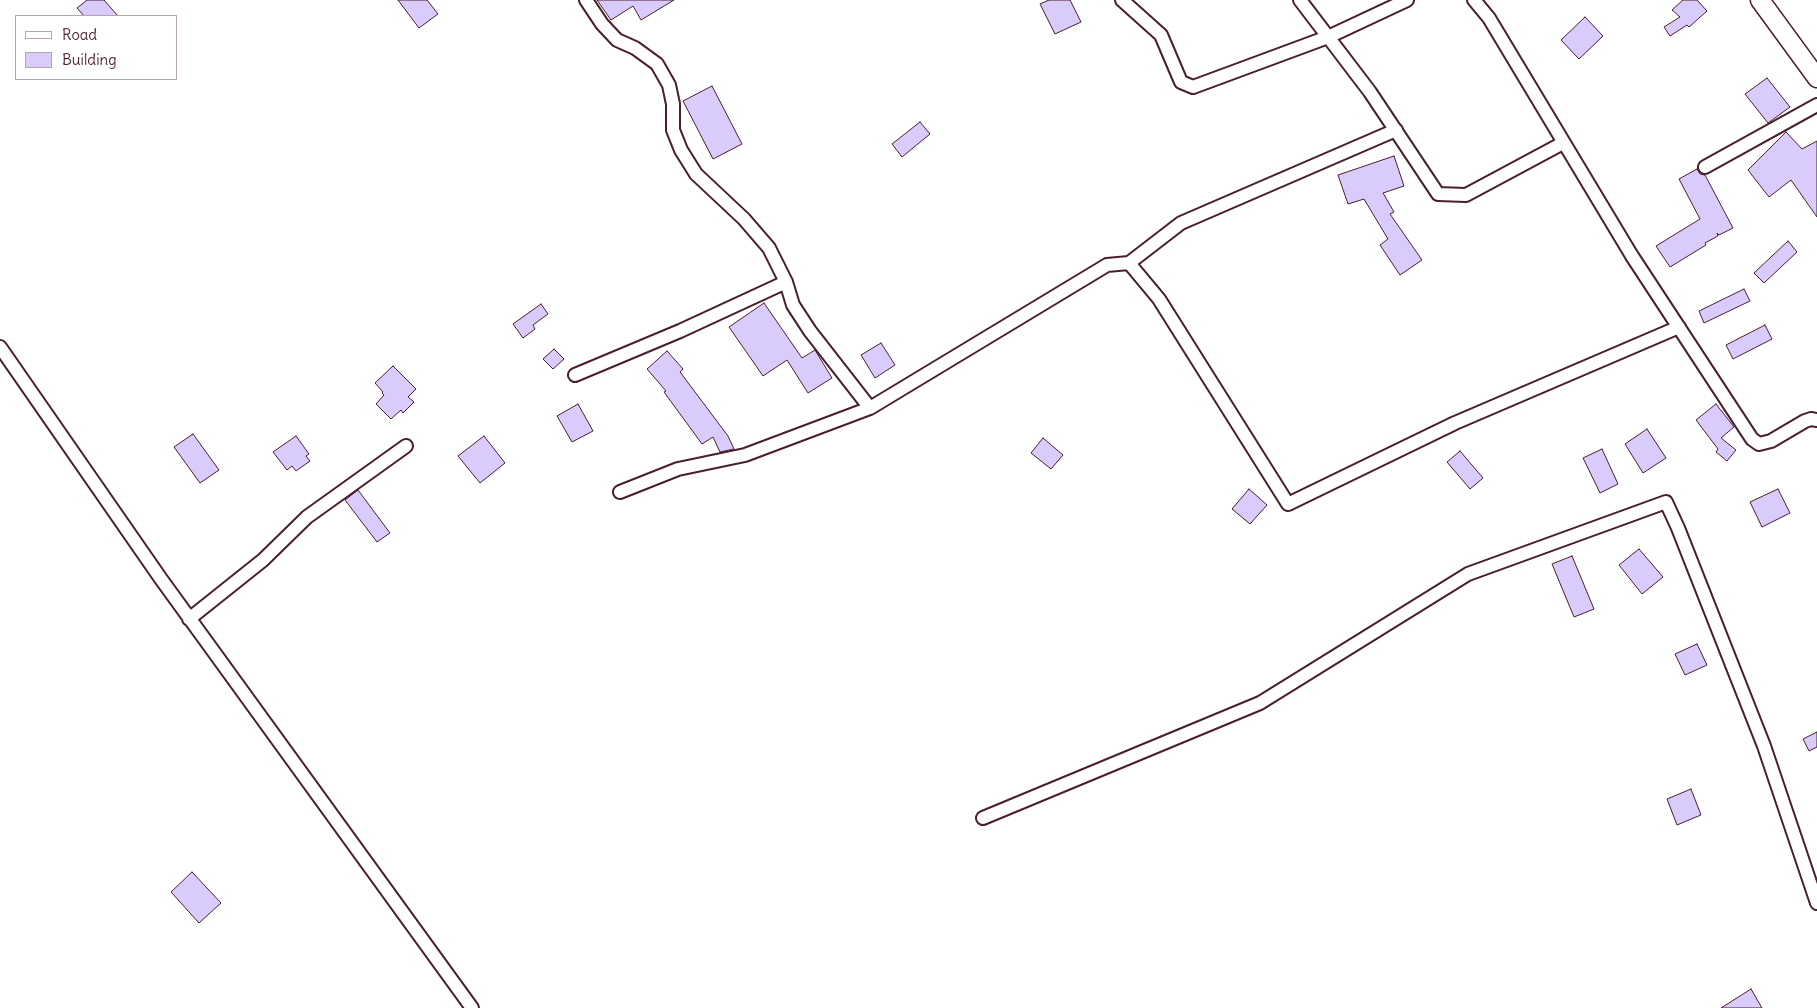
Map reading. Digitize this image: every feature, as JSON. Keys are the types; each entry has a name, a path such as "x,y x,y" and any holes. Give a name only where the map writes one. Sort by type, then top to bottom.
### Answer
{"street":[{"path":"586,0 602,24 617,40 635,48 657,64 669,85 673,104 673,130 680,150 696,174 744,219 769,248 786,282 793,305 810,331 870,408"},
{"path":"1122,0 1161,35 1181,82 1193,87 1328,37 1407,0"},
{"path":"1300,0 1370,92 1438,194 1466,195 1564,143"},
{"path":"1474,0 1489,18 1632,256 1752,439 1759,444 1771,441 1805,421 1817,420"},
{"path":"1760,0 1817,78"},
{"path":"1705,167 1817,105"},
{"path":"620,492 678,469 745,455 870,408 1107,264 1130,263 1181,223 1396,130"},
{"path":"1130,263 1159,299 1288,504 1455,422 1679,327"},
{"path":"575,374 680,332 786,282"},
{"path":"0,346 190,619 472,1008"},
{"path":"190,619 263,560 307,517 406,446"},
{"path":"983,818 1260,703 1468,574 1666,502 1764,746 1817,903"}],"building":[{"path":"87,0 104,0 117,15 83,15 77,8"},
{"path":"398,0 427,0 438,14 419,28"},
{"path":"597,0 674,0 641,20 633,6 611,20"},
{"path":"1049,0 1070,0 1081,22 1055,34 1040,4"},
{"path":"1683,0 1697,0 1707,11 1689,27 1687,25 1670,36 1664,27 1680,17 1672,10"},
{"path":"1585,17 1603,36 1579,59 1561,40"},
{"path":"1767,78 1790,107 1768,123 1745,94"},
{"path":"712,86 742,144 713,159 683,101"},
{"path":"920,122 930,134 902,157 892,144"},
{"path":"1786,132 1802,149 1817,141 1817,217 1791,180 1769,197 1748,170"},
{"path":"1394,156 1404,186 1383,193 1394,212 1390,214 1422,260 1400,275 1380,245 1388,239 1364,199 1348,204 1338,175"},
{"path":"1697,169 1700,174 1705,175 1733,228 1719,235 1717,233 1718,236 1705,243 1706,245 1670,267 1656,246 1700,219 1679,179"},
{"path":"1788,241 1797,252 1764,283 1754,273"},
{"path":"1744,289 1750,301 1704,323 1699,311"},
{"path":"764,303 802,358 815,350 832,378 808,393 787,360 763,376 729,327"},
{"path":"541,304 548,314 533,325 535,329 523,338 513,324"},
{"path":"1765,325 1772,339 1733,359 1726,345"},
{"path":"881,343 895,365 875,378 861,355"},
{"path":"554,349 564,359 553,369 543,359"},
{"path":"667,351 683,369 680,372 728,436 734,449 720,452 713,437 702,444 664,392 666,391 647,369"},
{"path":"393,366 416,389 408,397 414,402 403,413 401,410 391,419 376,404 384,395 375,383"},
{"path":"578,404 593,431 572,442 557,416"},
{"path":"1716,404 1734,427 1721,438 1736,450 1727,461 1716,452 1718,449 1696,420"},
{"path":"1647,429 1666,458 1643,473 1625,444"},
{"path":"193,434 219,470 200,483 174,447"},
{"path":"296,436 309,454 306,456 310,461 296,471 292,466 287,470 273,452"},
{"path":"484,436 505,463 480,483 458,456"},
{"path":"1043,438 1063,455 1051,469 1031,453"},
{"path":"1602,449 1618,484 1600,493 1583,458"},
{"path":"1460,451 1483,478 1470,489 1447,462"},
{"path":"1249,489 1267,505 1250,524 1232,509"},
{"path":"1778,489 1790,513 1762,527 1750,502"},
{"path":"358,490 390,533 377,542 345,500"},
{"path":"1639,549 1663,577 1642,594 1619,565"},
{"path":"1572,556 1594,609 1574,617 1552,564"},
{"path":"1697,644 1707,665 1685,675 1675,654"},
{"path":"1817,732 1817,747 1809,751 1803,739"},
{"path":"1691,789 1701,815 1677,825 1667,799"},
{"path":"192,872 221,903 199,923 171,892"},
{"path":"1751,989 1762,1008 1721,1008"}]}
